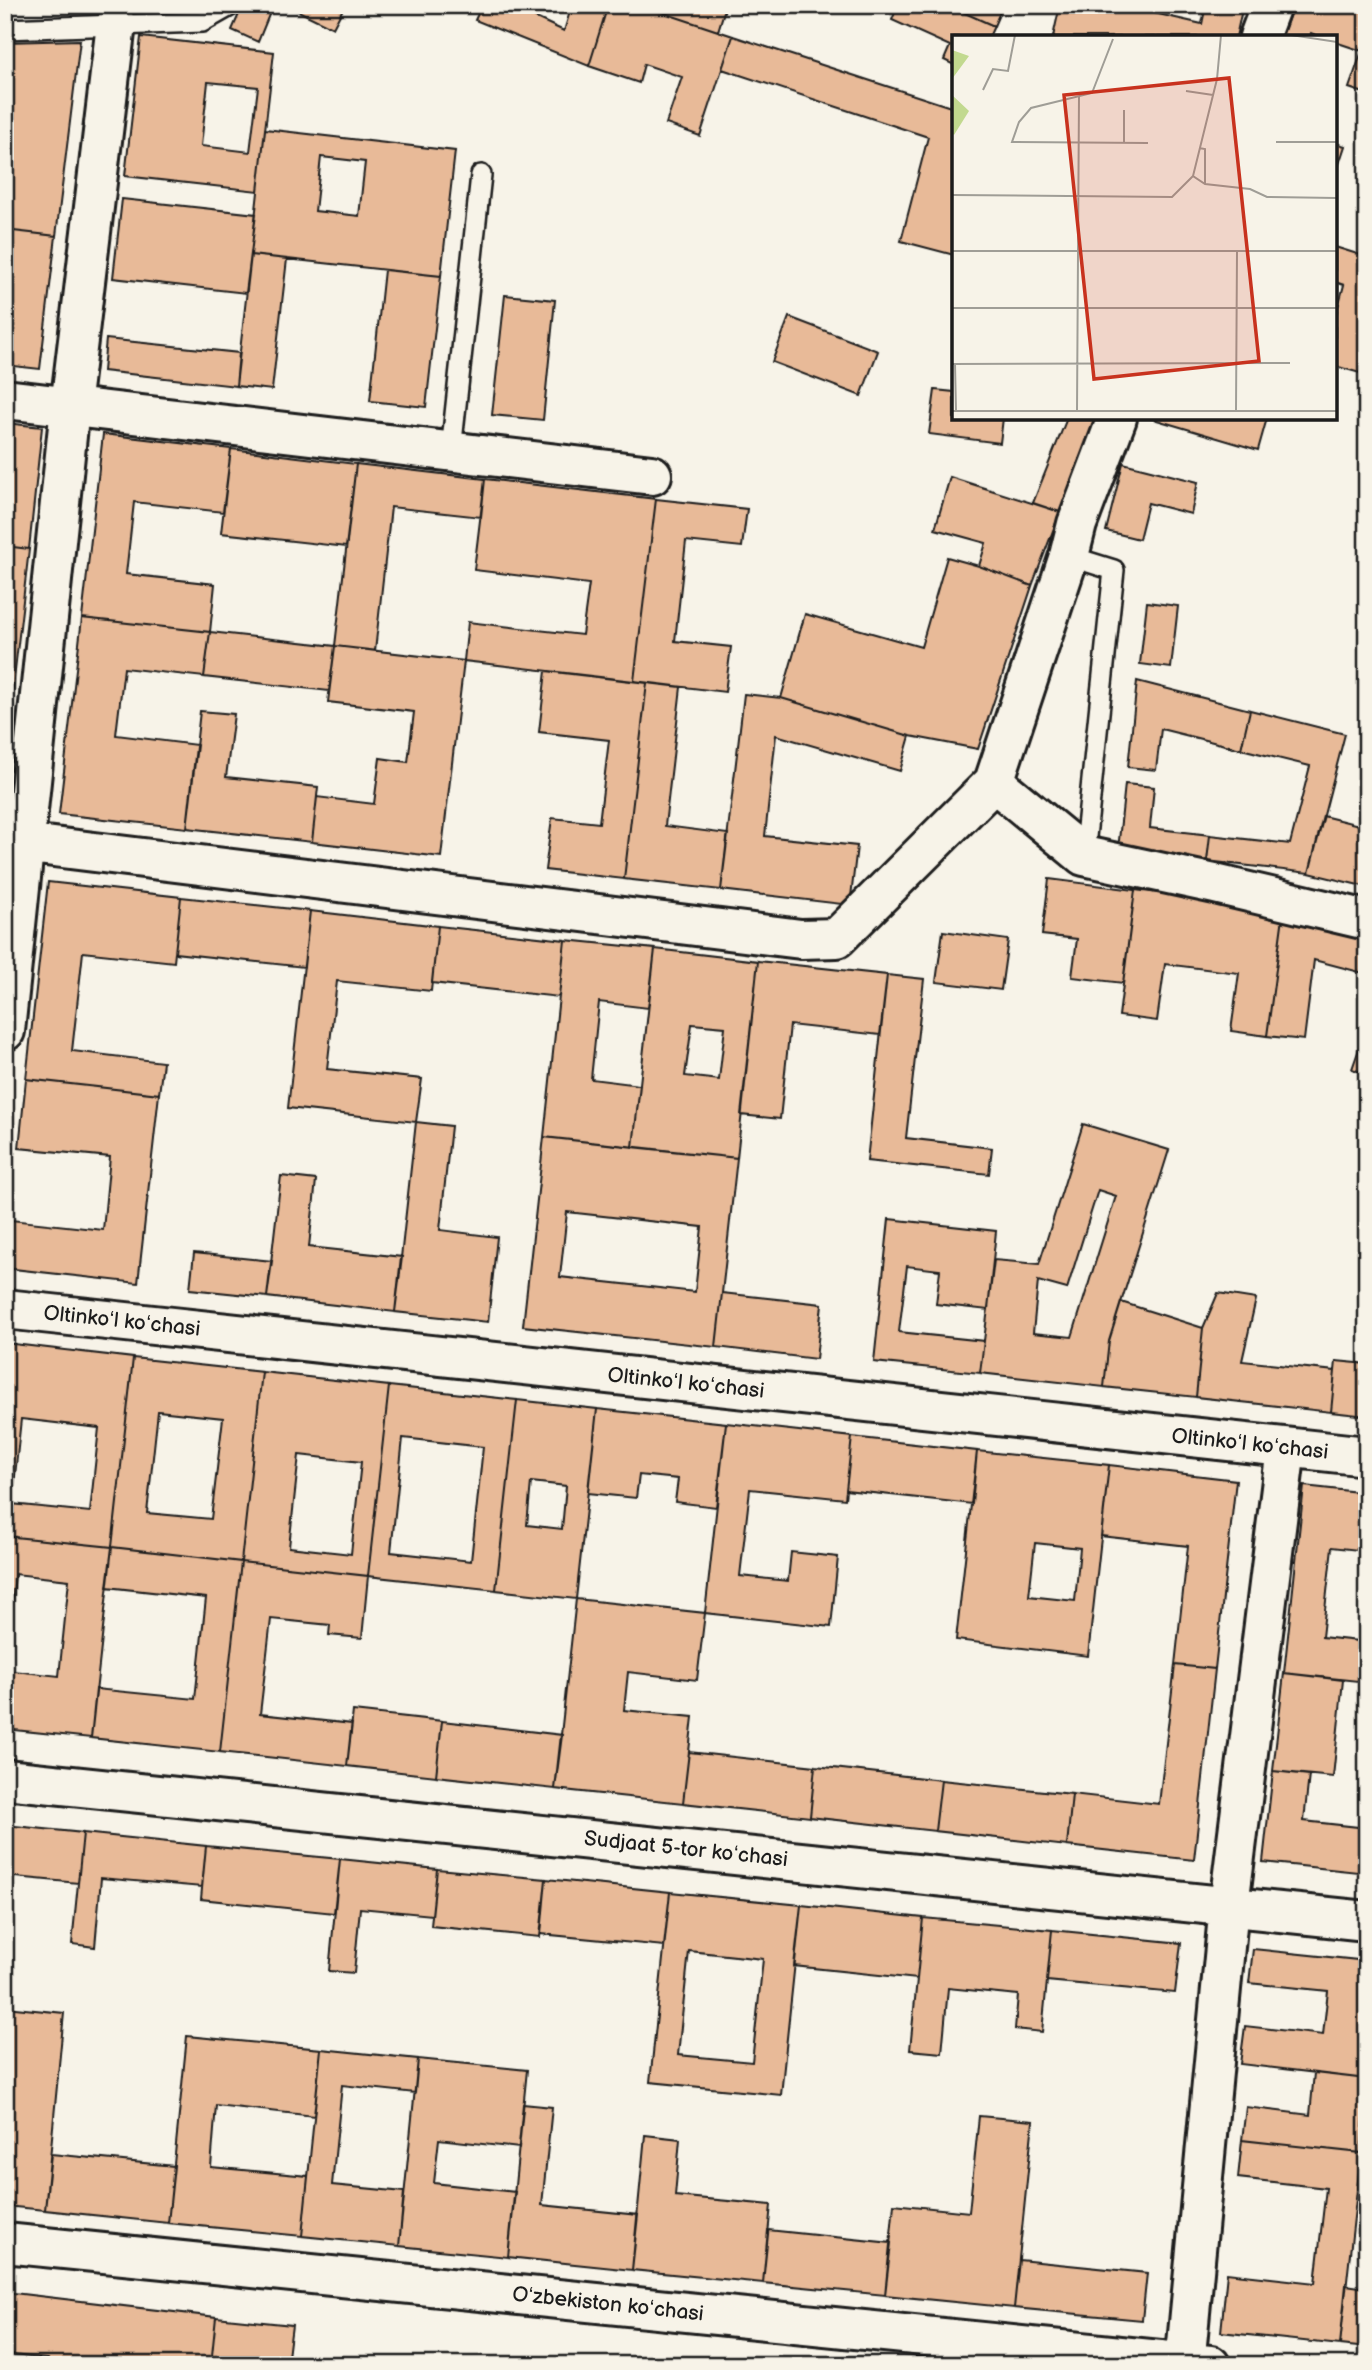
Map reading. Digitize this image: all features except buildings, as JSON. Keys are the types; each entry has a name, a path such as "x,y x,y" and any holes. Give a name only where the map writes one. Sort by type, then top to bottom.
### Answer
{"street":[{"path":"1260,35 1270,5"},
{"path":"5,1031 15,843 116,24"},
{"path":"5,400 652,475"},
{"path":"15,843 788,937 837,937 994,782 1069,556 1077,524 1116,420"},
{"path":"994,782 1084,856 1367,920"},
{"name":"Oltinkoʻl koʻchasi","path":"5,1308 1367,1456"},
{"path":"1194,2364 1229,1905 1286,1448"},
{"name":"Sudjaat 5-tor koʻchasi","path":"5,1779 1367,1921"},
{"name":"Oʻzbekiston koʻchasi","path":"5,2243 1194,2364"}],"lane":[{"path":"5,29 202,22 232,5"},
{"path":"451,451 481,175"},
{"path":"1069,556 1114,570 1084,856"}]}
